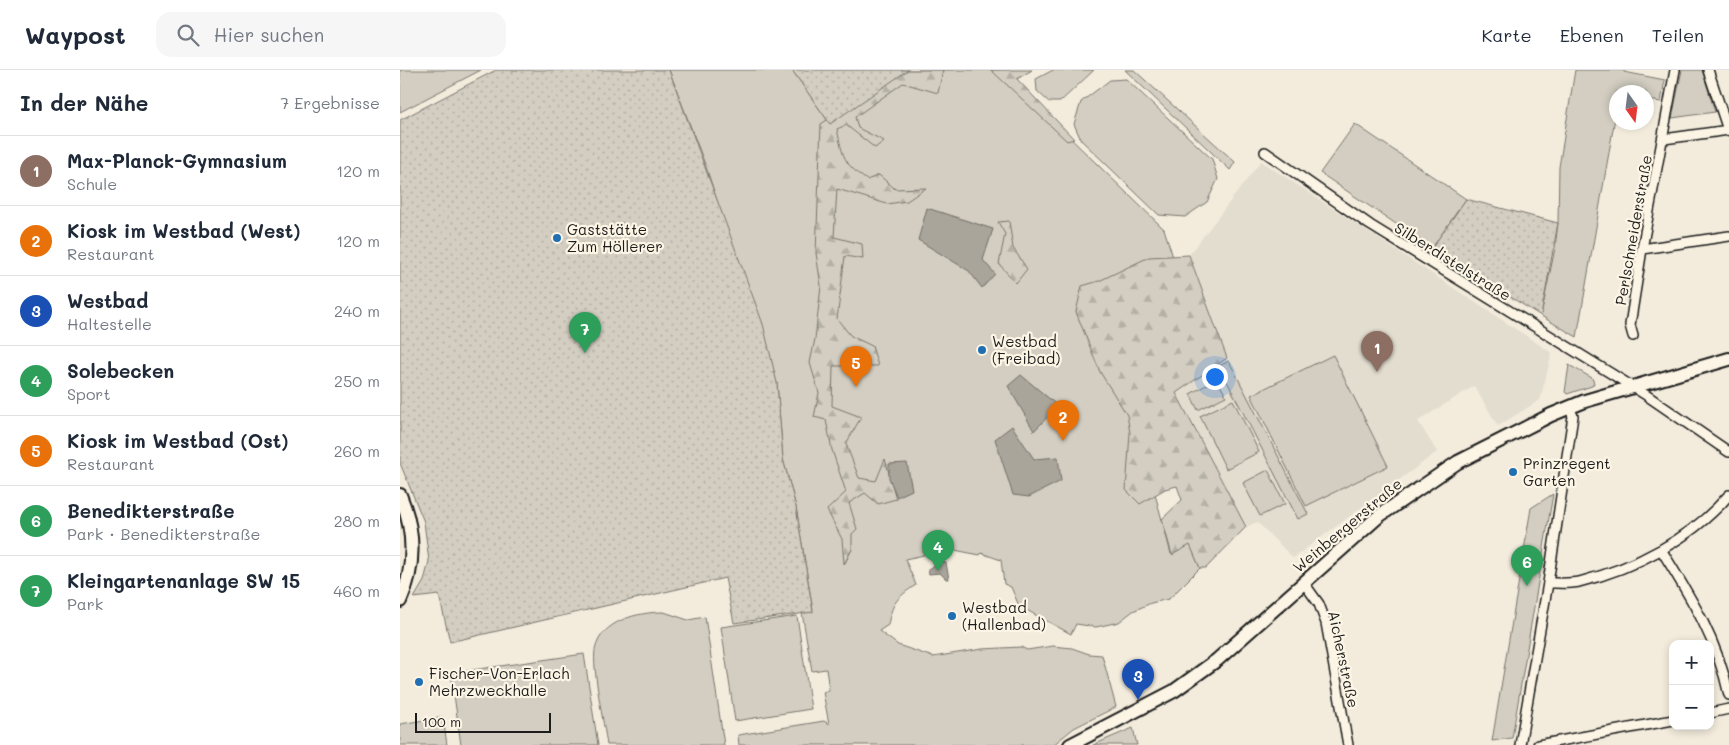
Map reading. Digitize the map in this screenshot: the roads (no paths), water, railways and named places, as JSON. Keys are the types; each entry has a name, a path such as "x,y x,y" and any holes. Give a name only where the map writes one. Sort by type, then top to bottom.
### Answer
{"main road":[{"name":"Weinbergerstraße","path":"1070,745 1174,691 1217,660 1379,516 1431,479 1481,450 1569,407 1632,386 1729,359"},
{"path":"400,495 409,523 412,557 410,577 400,601"}],"street":[{"name":"Perlschneiderstraße","path":"1633,336 1630,325 1642,249 1676,70"},
{"path":"1664,139 1728,130 1708,70"},
{"name":"Silberdistelstraße","path":"1265,152 1370,225 1632,386 1729,452"},
{"path":"1642,249 1729,236"},
{"path":"1520,745 1548,583 1573,416 1569,407"},
{"path":"1548,583 1577,582 1662,551 1717,509 1729,495"},
{"path":"1662,551 1700,612 1722,664 1729,695"},
{"name":"Aicherstraße","path":"1304,582 1319,604 1326,623 1348,745"},
{"path":"1714,712 1729,709"},
{"path":"1538,745 1563,742 1669,721"}],"place":[{"name":"Gaststätte Zum Höllerer","path":"557,238"},
{"name":"Westbad (Freibad)","path":"982,350"},
{"name":"Kleingartenanlage SW 15","path":"585,353"},
{"name":"Max-Planck-Gymnasium","path":"1377,372"},
{"name":"Kiosk im Westbad (Ost)","path":"856,387"},
{"name":"Kiosk im Westbad (West)","path":"1063,441"},
{"name":"Prinzregent Garten","path":"1513,472"},
{"name":"Solebecken","path":"938,571"},
{"name":"Benedikterstraße","path":"1527,586"},
{"name":"Westbad (Hallenbad)","path":"952,616"},
{"name":"Fischer-Von-Erlach Mehrzweckhalle","path":"419,682"},
{"name":"Westbad","path":"1138,700"}]}
